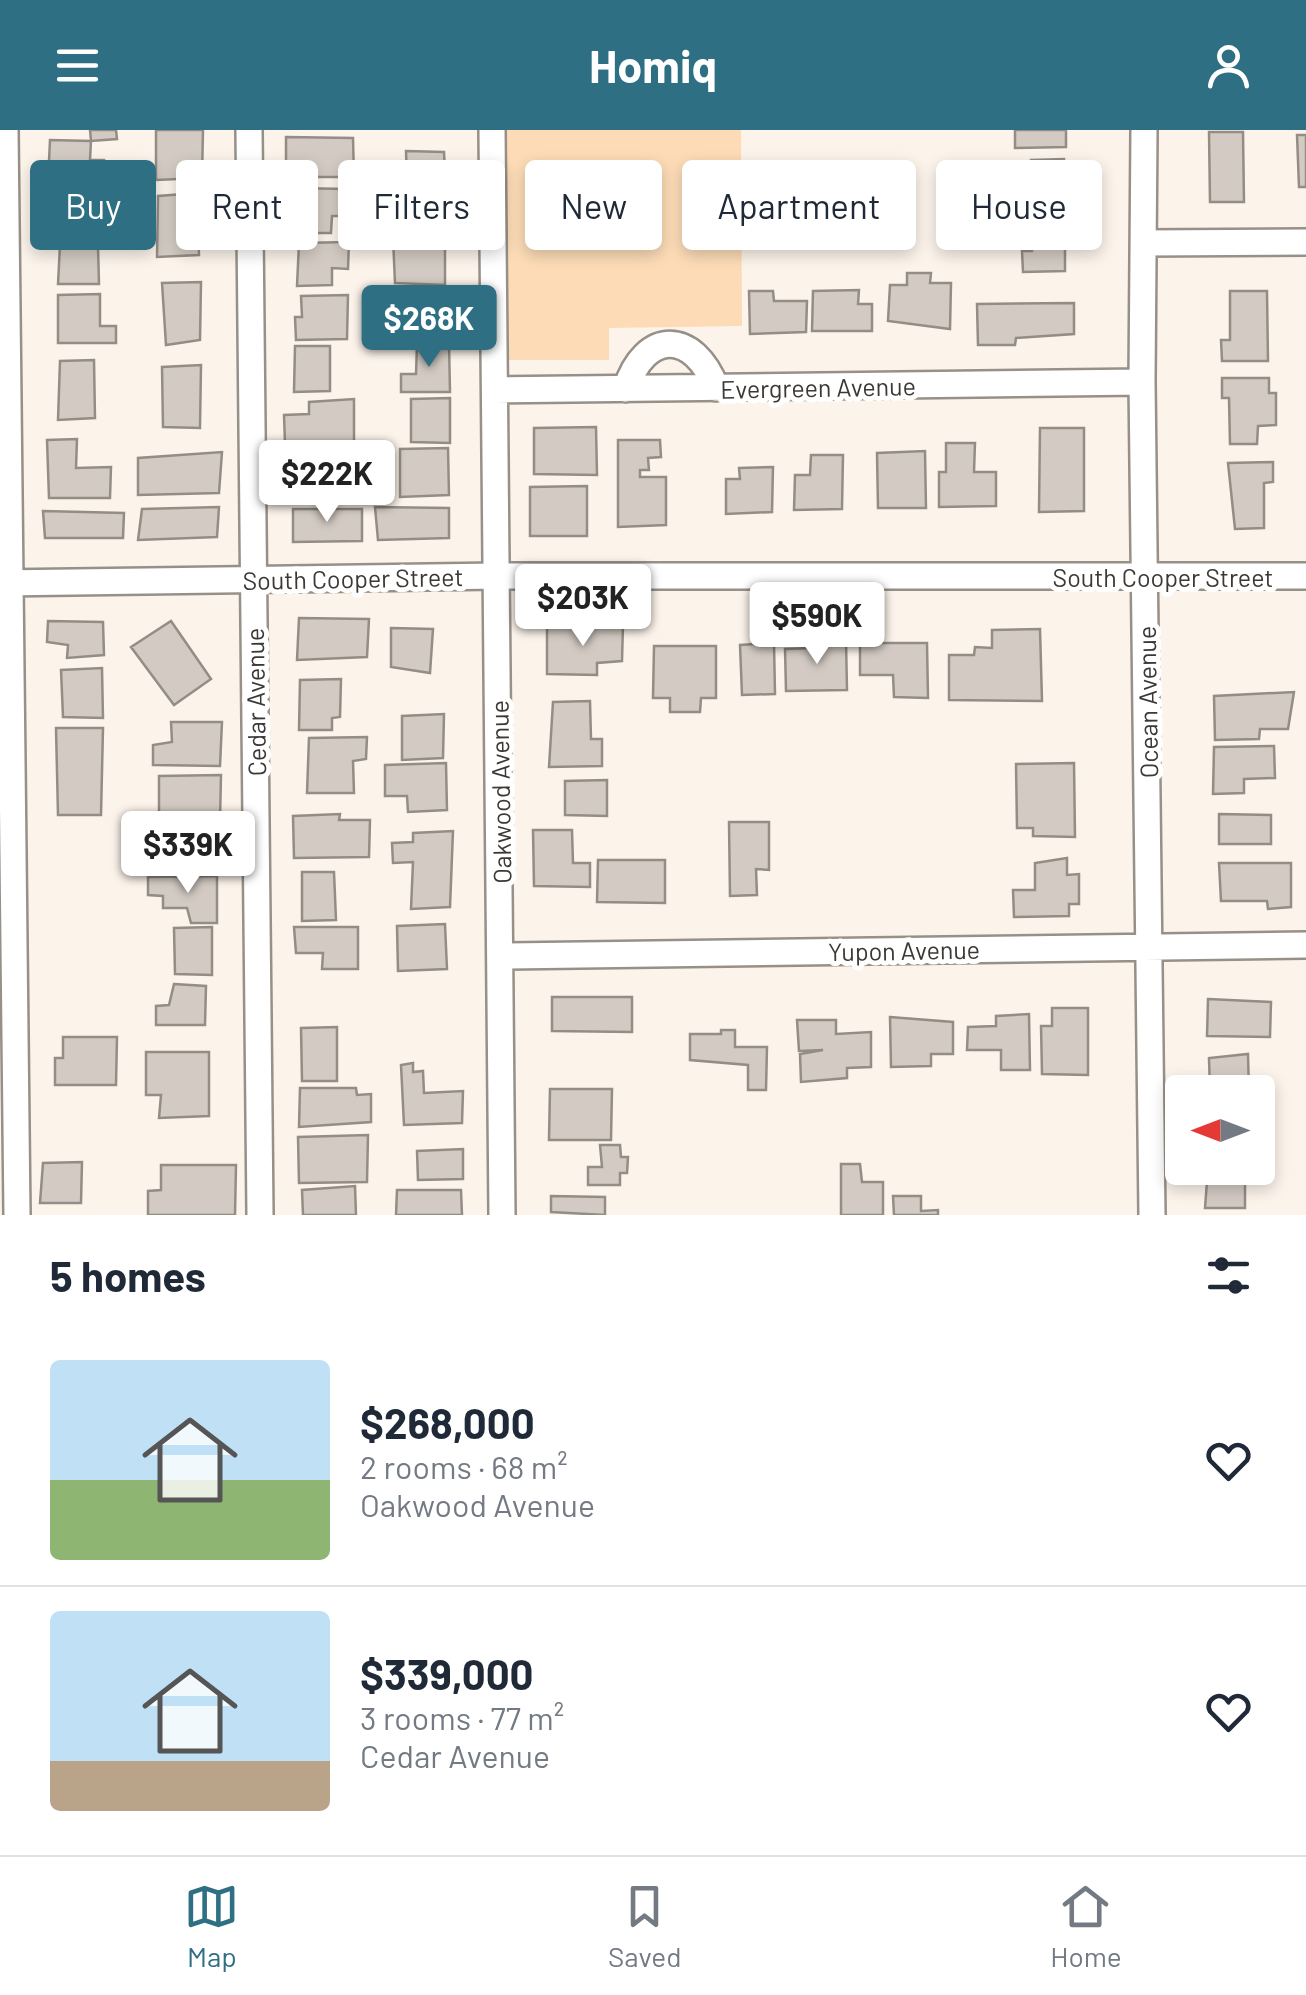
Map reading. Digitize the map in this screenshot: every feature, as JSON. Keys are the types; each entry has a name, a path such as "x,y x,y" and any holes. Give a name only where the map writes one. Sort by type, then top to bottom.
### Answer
{"street":[{"path":"4,130 5,583 18,1215"},
{"name":"Cedar Avenue","path":"250,130 260,1215"},
{"name":"Oakwood Avenue","path":"492,130 502,1215"},
{"name":"Ocean Avenue","path":"1144,130 1142,382 1152,1215"},
{"path":"1144,242 1306,242"},
{"path":"626,390 634,361 650,349 671,346 690,349 706,361 716,388"},
{"name":"Evergreen Avenue","path":"495,390 1142,382"},
{"name":"South Cooper Street","path":"5,583 498,576 1306,576"},
{"name":"Yupon Avenue","path":"502,956 1306,945"}],"shaded area":[{"path":"505,130 741,130 741,160 682,160 682,250 742,250 742,326 609,328 609,360 507,360"}],"building":[{"path":"90,130 116,130 117,139 91,141"},
{"path":"156,130 203,130 202,160 176,160 176,179 156,180"},
{"path":"1015,130 1066,130 1066,147 1015,148"},
{"path":"1209,132 1243,132 1244,202 1210,202"},
{"path":"1297,135 1306,135 1306,187 1299,187"},
{"path":"286,137 353,138 354,160 338,160 338,177 318,177 318,160 286,160"},
{"path":"50,140 91,141 90,160 49,160"},
{"path":"406,151 444,152 444,160 406,160"},
{"path":"318,188 338,189 338,216 332,216 331,233 318,233"},
{"path":"176,195 176,250 199,250 199,255 157,257 158,196"},
{"path":"338,242 338,250 349,250 348,269 332,268 332,285 297,286 299,250 318,250 318,243"},
{"path":"60,250 98,250 99,284 58,284"},
{"path":"394,250 445,250 445,285 395,283"},
{"path":"1065,250 1065,271 1023,272 1022,251"},
{"path":"907,273 931,273 930,283 951,283 950,329 888,321 890,285 907,285"},
{"path":"201,282 200,340 166,345 162,283"},
{"path":"859,290 858,304 872,304 872,331 812,331 813,291"},
{"path":"440,291 440,313 448,312 450,337 415,339 415,327 399,328 397,294"},
{"path":"749,291 773,291 774,301 807,301 806,332 750,334"},
{"path":"1230,291 1267,291 1268,361 1222,361 1221,340 1230,340"},
{"path":"100,294 100,326 116,326 116,343 58,343 58,295"},
{"path":"348,295 347,339 296,340 295,317 302,317 301,296"},
{"path":"1074,303 1074,334 1016,338 1015,345 978,345 977,304"},
{"path":"449,343 450,392 401,392 401,374 416,374 417,345"},
{"path":"295,346 330,346 330,391 294,392"},
{"path":"94,360 95,418 58,420 60,361"},
{"path":"201,365 200,428 163,427 162,367"},
{"path":"1222,378 1269,378 1269,393 1276,393 1276,425 1258,426 1257,444 1230,444 1229,398 1222,398"},
{"path":"450,398 450,443 411,442 411,399"},
{"path":"354,399 354,442 285,444 284,415 309,414 309,402"},
{"path":"596,427 597,475 534,474 534,428"},
{"path":"1040,428 1084,428 1084,511 1039,512"},
{"path":"77,439 76,468 111,467 110,498 49,498 47,440"},
{"path":"618,440 660,440 661,457 648,458 649,470 640,470 640,477 666,477 666,525 618,527"},
{"path":"946,443 975,443 974,472 996,472 996,506 939,507 939,472 946,472"},
{"path":"448,448 449,495 400,497 400,449"},
{"path":"347,450 348,498 289,497 289,452"},
{"path":"925,451 926,508 878,508 877,453"},
{"path":"222,452 219,493 138,495 138,458"},
{"path":"811,455 843,455 842,509 794,510 795,475 810,475"},
{"path":"1273,462 1273,482 1264,483 1264,528 1235,529 1228,463"},
{"path":"773,467 772,512 726,514 726,479 740,479 739,468"},
{"path":"587,486 587,536 530,536 530,487"},
{"path":"219,507 217,537 138,540 142,509"},
{"path":"375,507 449,508 449,538 378,540"},
{"path":"293,509 362,509 362,541 293,542"},
{"path":"43,511 124,513 123,538 45,538"},
{"path":"299,618 369,619 367,657 297,660"},
{"path":"48,621 103,622 104,655 67,658 68,645 47,642"},
{"path":"171,621 211,679 174,705 131,647"},
{"path":"623,625 622,661 597,663 597,675 547,674 547,627"},
{"path":"391,628 433,629 430,673 391,667"},
{"path":"1040,629 1042,701 949,700 949,655 974,655 975,647 992,648 992,630"},
{"path":"812,640 846,640 847,690 786,691 785,649 812,648"},
{"path":"774,643 775,694 742,695 740,645"},
{"path":"860,643 927,643 928,698 894,697 893,675 860,675"},
{"path":"654,646 716,646 716,698 701,698 700,712 670,712 670,698 653,698"},
{"path":"102,668 103,718 63,717 61,670"},
{"path":"341,679 340,717 332,718 332,730 299,730 300,680"},
{"path":"1294,692 1288,729 1260,729 1259,739 1215,740 1214,696"},
{"path":"590,701 591,739 602,739 602,766 549,767 553,702"},
{"path":"444,714 443,758 402,760 402,716"},
{"path":"171,722 222,722 220,766 153,765 153,745 172,742"},
{"path":"56,728 103,728 101,815 58,815"},
{"path":"367,737 366,759 353,761 354,793 307,793 309,738"},
{"path":"1274,746 1275,778 1244,779 1244,793 1213,794 1214,747"},
{"path":"446,763 447,810 408,812 407,796 385,796 385,765"},
{"path":"1074,763 1075,837 1033,836 1033,828 1017,828 1016,764"},
{"path":"221,775 220,820 159,820 159,776"},
{"path":"607,780 607,816 565,815 565,781"},
{"path":"340,814 339,820 370,820 369,857 294,858 293,816"},
{"path":"1219,814 1271,815 1271,844 1219,844"},
{"path":"729,822 769,822 769,870 756,869 757,895 730,896"},
{"path":"160,828 209,828 209,866 160,866"},
{"path":"533,830 572,830 573,863 590,863 590,887 534,886"},
{"path":"453,831 450,907 411,909 413,862 393,863 392,843 413,842 413,833"},
{"path":"1067,858 1067,875 1079,874 1079,904 1069,904 1069,916 1014,917 1013,890 1035,890 1035,863"},
{"path":"598,860 665,860 665,903 597,902"},
{"path":"1219,863 1291,863 1291,907 1268,909 1267,901 1221,901"},
{"path":"302,872 334,872 336,920 302,921"},
{"path":"217,876 217,923 191,923 187,908 163,908 163,896 148,895 148,877"},
{"path":"445,924 447,969 398,971 397,926"},
{"path":"212,927 212,975 175,974 174,928"},
{"path":"294,927 358,927 358,969 322,969 323,953 296,953"},
{"path":"174,984 206,986 205,1025 156,1025 156,1006 169,1005"},
{"path":"552,997 632,997 632,1032 552,1031"},
{"path":"1208,999 1271,1002 1270,1037 1207,1036"},
{"path":"1052,1008 1088,1008 1088,1075 1042,1074 1041,1026 1052,1026"},
{"path":"1029,1014 1030,1070 1001,1070 1001,1050 967,1050 968,1027 996,1026 996,1016"},
{"path":"890,1017 953,1022 953,1054 931,1054 931,1066 891,1067"},
{"path":"797,1020 836,1020 836,1034 871,1032 871,1067 847,1068 847,1078 801,1082 800,1054 823,1050 799,1051"},
{"path":"337,1027 337,1081 302,1081 301,1028"},
{"path":"721,1030 735,1030 735,1047 767,1047 766,1090 748,1090 748,1065 690,1060 690,1034 721,1034"},
{"path":"63,1037 117,1037 116,1085 55,1085 55,1058 63,1058"},
{"path":"146,1052 209,1052 209,1116 159,1118 161,1095 146,1095"},
{"path":"1248,1054 1249,1075 1210,1075 1209,1058"},
{"path":"413,1063 413,1072 423,1071 424,1093 463,1091 462,1123 404,1125 401,1065"},
{"path":"300,1088 356,1088 357,1095 371,1094 371,1122 299,1127"},
{"path":"550,1089 612,1089 611,1140 549,1140"},
{"path":"368,1135 367,1182 299,1183 298,1137"},
{"path":"600,1145 620,1145 621,1157 628,1157 627,1173 620,1173 620,1185 588,1185 588,1167 602,1167"},
{"path":"463,1149 463,1179 418,1180 417,1151"},
{"path":"82,1162 81,1203 40,1203 43,1163"},
{"path":"841,1164 860,1164 862,1182 883,1182 883,1215 841,1215"},
{"path":"161,1165 236,1165 235,1215 148,1215 148,1191 161,1190"},
{"path":"1207,1185 1245,1185 1245,1208 1205,1208"},
{"path":"355,1186 356,1215 303,1215 302,1190"},
{"path":"397,1190 461,1190 462,1215 396,1215"},
{"path":"551,1196 605,1197 605,1215 551,1212"},
{"path":"893,1196 921,1196 921,1211 938,1210 938,1215 894,1215"}]}
